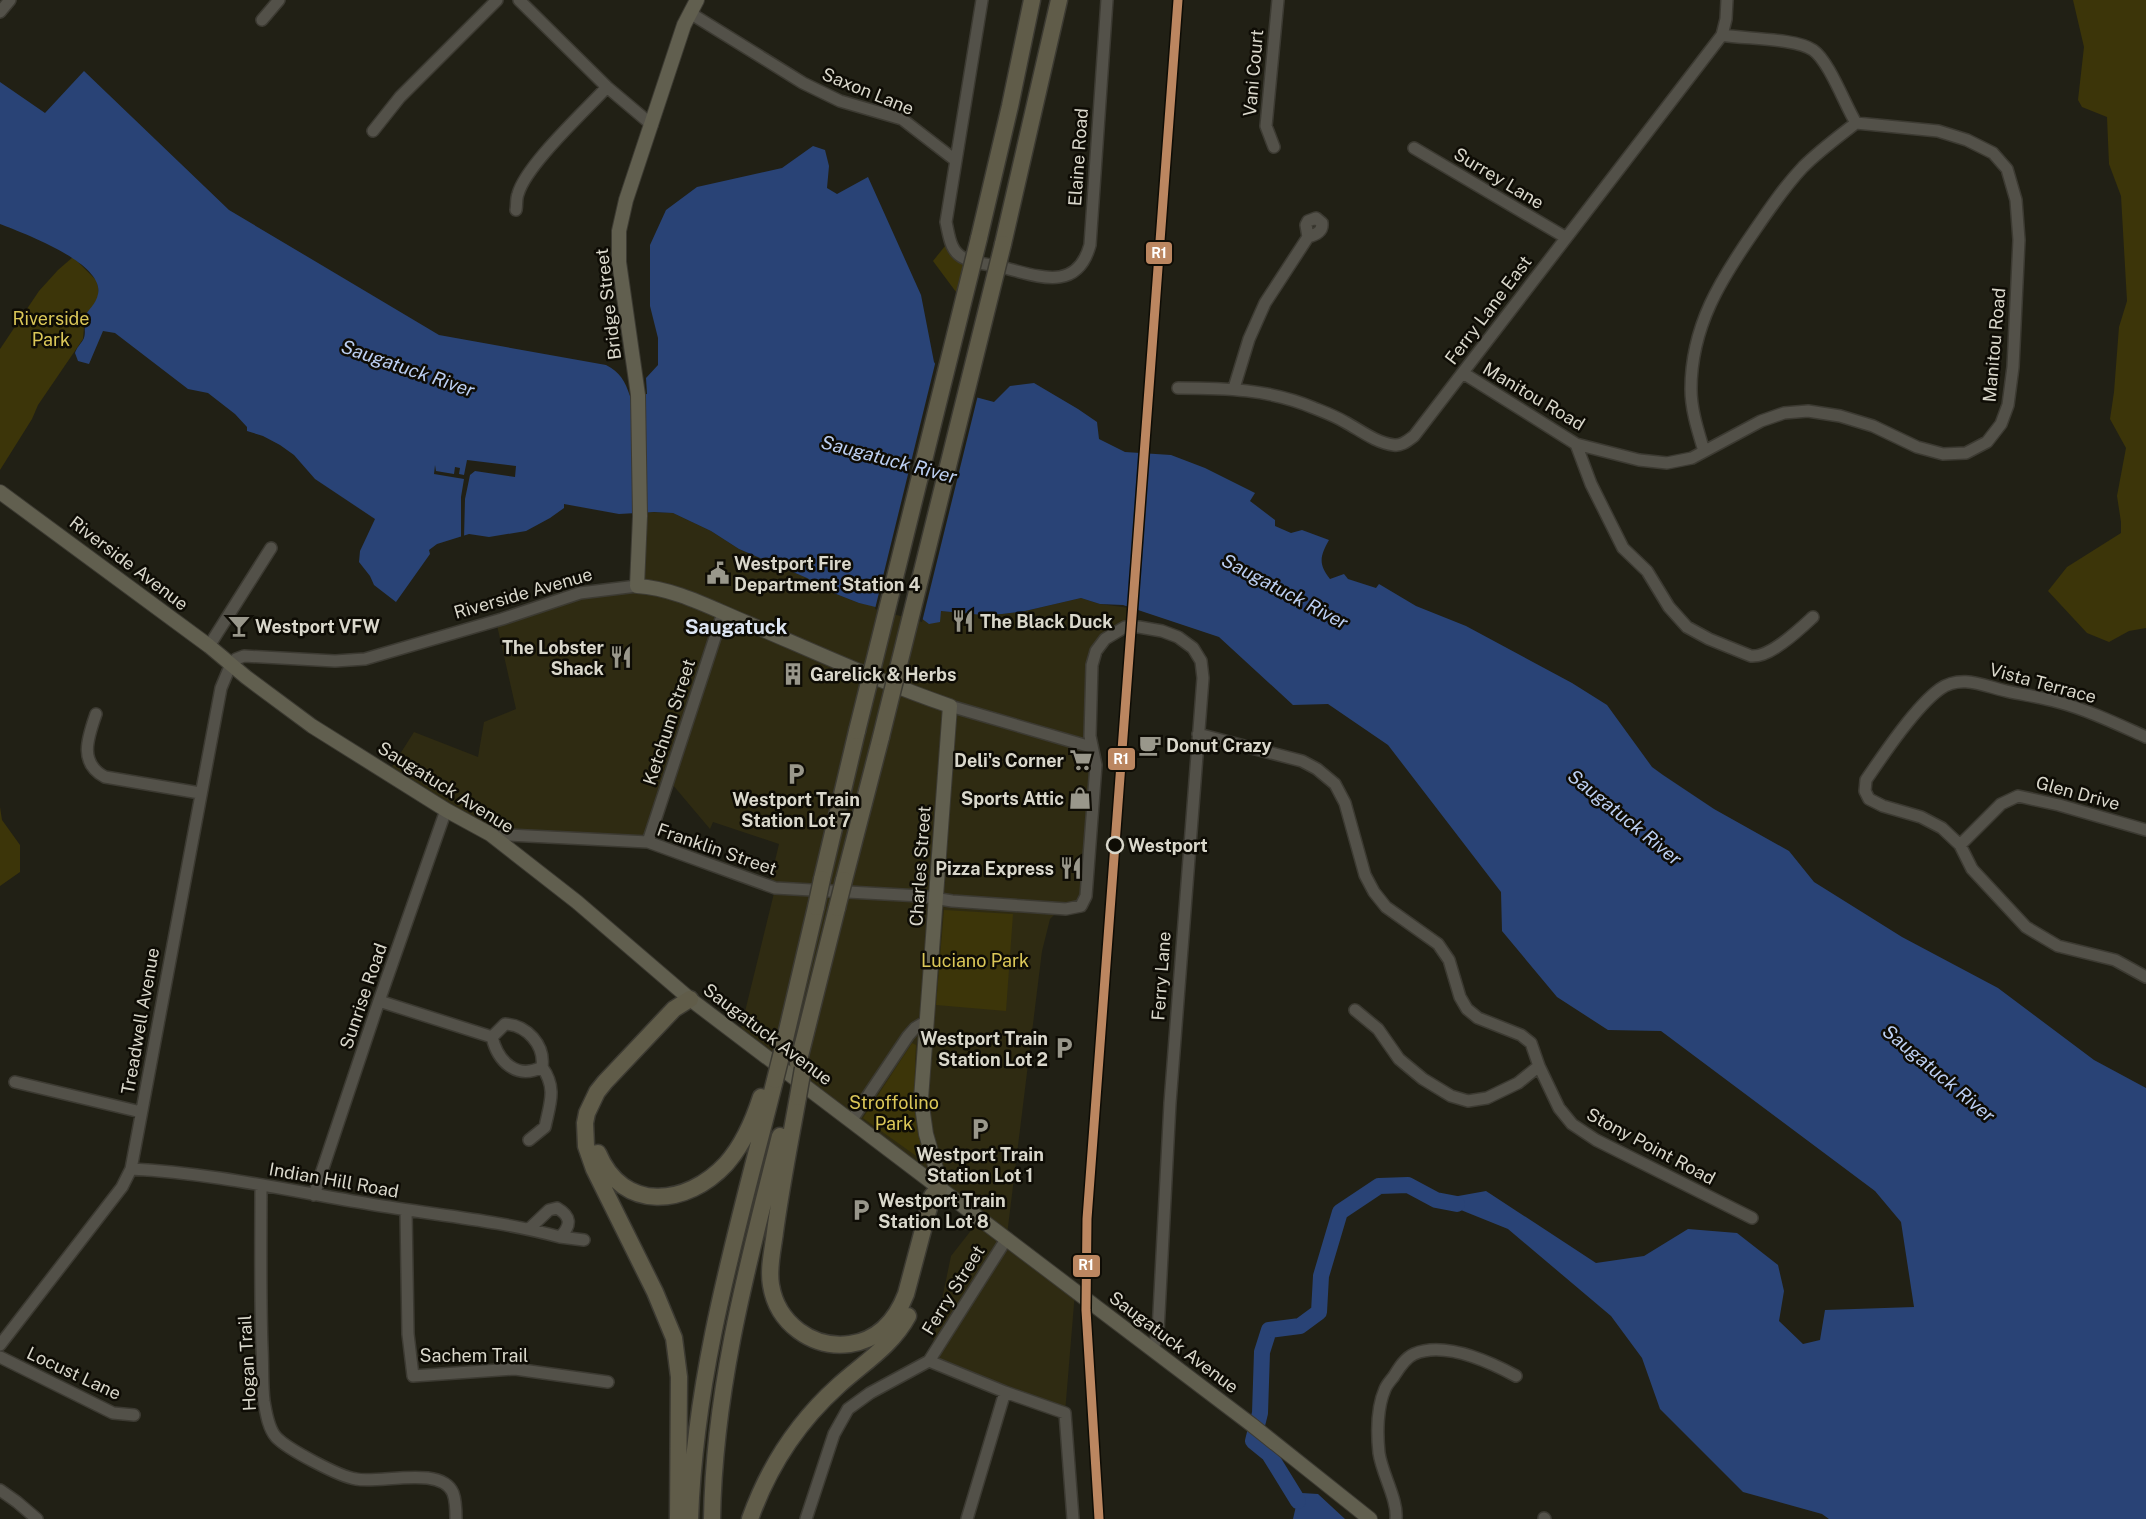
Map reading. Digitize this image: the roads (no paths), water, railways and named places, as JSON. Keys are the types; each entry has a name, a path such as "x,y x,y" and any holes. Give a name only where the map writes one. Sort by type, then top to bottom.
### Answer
{"highway":[{"path":"690,1519 696,1439 710,1349 772,1077 793,1006 857,731 979,238 1010,106 1032,0"},
{"path":"712,1519 716,1437 725,1371 740,1298 794,1094 812,1004 881,737 1003,244 1059,0"},
{"path":"690,999 682,1014 611,1088 599,1106 594,1125 596,1145 602,1164 615,1180 637,1194 658,1197 681,1194 708,1180 725,1165 744,1138 772,1077"},
{"path":"678,1519 679,1377 674,1338 655,1292 594,1169 584,1135 587,1113 604,1082 674,1009 690,999"},
{"path":"794,1094 770,1278 773,1294 779,1309 788,1322 801,1334 824,1343 841,1345 867,1340 886,1328 896,1315 903,1301 932,1196 938,1189"},
{"path":"750,1519 769,1476 799,1428 832,1391 888,1343 905,1321 914,1302 940,1202 938,1189"}],"main road":[{"name":"Bridge Street","path":"637,586 640,516 638,395 619,262 619,232 626,200 690,13 697,0"},
{"name":"Riverside Avenue","path":"0,492 231,664"},
{"name":"Riverside Avenue","path":"637,586 671,593 876,678 950,706"},
{"name":"Saugatuck Avenue","path":"231,664 312,726 446,810 490,834 577,902 690,999 938,1189 1006,1238 1252,1425 1370,1519"},
{"name":"Charles Street","path":"938,1189 937,1172 926,1134 921,1099 950,706"}],"street":[{"path":"0,12 10,0"},
{"path":"262,20 279,0"},
{"path":"373,131 400,97 496,0"},
{"path":"519,0 608,87 652,125"},
{"path":"955,160 982,0"},
{"name":"Elaine Road","path":"955,160 946,222 951,245 963,258 1036,276 1063,278 1077,270 1086,258 1090,245 1107,0"},
{"name":"Vani Court","path":"1274,147 1266,126 1278,0"},
{"name":"Ferry Lane East","path":"1178,388 1234,388 1281,397 1310,406 1344,421 1376,439 1394,445 1404,444 1414,436 1463,373 1565,237 1722,35 1726,18 1727,0"},
{"name":"Saxon Lane","path":"690,13 803,83 840,101 902,119 955,160"},
{"path":"1704,451 1695,422 1691,389 1697,343 1710,303 1725,273 1778,196 1804,166 1856,123 1825,64 1813,50 1799,44 1722,35"},
{"path":"516,210 517,195 524,179 541,158 608,87"},
{"name":"Manitou Road","path":"1463,373 1576,444 1639,460 1667,463 1692,458 1761,421 1784,413 1808,410 1840,416 1873,426 1917,446 1943,454 1966,453 1987,442 2001,424 2008,405 2013,367 2019,240 2016,200 2007,169 1993,153 1968,140 1938,131 1856,123"},
{"name":"Surrey Lane","path":"1414,148 1565,237"},
{"path":"1234,388 1249,339 1265,303 1308,237"},
{"path":"1576,444 1591,484 1623,548 1647,571 1669,607 1684,624 1709,639 1751,656 1759,657 1795,634 1814,617"},
{"path":"209,646 271,548"},
{"name":"Riverside Avenue","path":"231,664 236,659 252,655 335,661 365,659 502,619 580,593 637,586"},
{"name":"Ketchum Street","path":"648,842 723,613"},
{"name":"Ferry Lane","path":"1081,906 1086,896 1096,765 1090,736 1092,665 1096,651 1105,639 1125,627 1158,630 1183,640 1193,648 1201,661 1203,678 1170,1103 1158,1332 1152,1349"},
{"name":"Treadwell Avenue","path":"0,1345 122,1187 131,1169 200,793 221,688 231,664"},
{"name":"Vista Terrace","path":"1960,845 1942,828 1920,817 1876,803 1869,799 1865,791 1866,780 1919,710 1940,690 1956,683 1974,682 2003,691 2058,702 2100,717 2146,737"},
{"name":"Riverside Avenue","path":"950,706 1091,747"},
{"path":"96,714 89,732 88,749 89,764 95,772 105,776 200,793"},
{"name":"Stony Point Road","path":"1198,734 1302,762 1318,769 1335,784 1345,804 1365,875 1374,892 1386,907 1438,944 1450,960 1460,997 1466,1009 1478,1018 1521,1035 1531,1043 1539,1066 1559,1108 1572,1124 1596,1140 1752,1218"},
{"name":"Glen Drive","path":"1960,845 2001,804 2018,796 2060,805 2146,830"},
{"name":"Sunrise Road","path":"314,1195 379,1000 446,810"},
{"name":"Franklin Street","path":"490,834 648,842 776,888 921,896 1066,909 1081,906"},
{"path":"1960,845 1972,869 2026,927 2058,946 2115,960 2146,977"},
{"path":"379,1000 492,1037"},
{"path":"1354,1010 1378,1029 1399,1058 1423,1079 1451,1096 1468,1101 1487,1098 1518,1083 1539,1066"},
{"path":"850,1121 908,1036 927,1021"},
{"path":"492,1037 505,1024 514,1025 526,1030 535,1038 544,1057 542,1067 551,1080 551,1098 546,1127 529,1140"},
{"path":"492,1037 499,1056 510,1066 524,1073 542,1067"},
{"path":"15,1082 142,1112"},
{"name":"Indian Hill Road","path":"131,1169 166,1170 261,1184 314,1195 530,1228 584,1240"},
{"name":"Hogan Trail","path":"261,1184 264,1401 268,1421 275,1436 289,1448 341,1474 356,1479 434,1478 446,1484 452,1492 456,1503 456,1519"},
{"path":"530,1228 549,1210 557,1208 566,1212 569,1222 567,1230 560,1236"},
{"name":"Sachem Trail","path":"406,1210 408,1334 413,1376 515,1369 608,1382"},
{"name":"Ferry Street","path":"929,1361 1006,1238"},
{"path":"1396,1519 1396,1504 1384,1474 1379,1440 1383,1396 1397,1370 1414,1354 1440,1351 1471,1356 1516,1376"},
{"name":"Locust Lane","path":"0,1357 113,1413 134,1415"},
{"path":"806,1519 834,1434 848,1409 870,1393 929,1361 1005,1392 1065,1413 1073,1519"},
{"path":"967,1519 1005,1392"},
{"path":"0,1490 36,1519"}],"water":[{"name":"Saugatuck River","path":"84,71 229,210 439,335 606,365 621,378 630,396 647,394 646,378 658,365 658,338 650,306 650,245 666,210 697,187 782,168 813,146 825,150 829,166 827,188 837,194 868,177 921,295 934,362 953,391 994,402 1010,386 1034,383 1097,422 1099,439 1125,452 1171,455 1205,468 1255,493 1250,501 1275,520 1275,526 1291,533 1302,530 1329,540 1322,555 1322,564 1330,579 1344,574 1348,579 1376,588 1379,584 1416,606 1466,626 1572,683 1607,705 1652,767 1714,809 1789,851 1814,882 1902,937 1998,988 2094,1060 2146,1088 2146,1519 1829,1519 1822,1514 1743,1492 1660,1409 1642,1358 1611,1316 1508,1229 1436,1200 1486,1191 1596,1263 1644,1256 1688,1229 1737,1233 1778,1265 1784,1291 1779,1321 1803,1344 1820,1340 1825,1310 1914,1307 1901,1222 1875,1191 1661,1031 1608,1030 1557,997 1502,931 1501,892 1388,745 1328,704 1293,705 1219,637 1123,605 1100,604 1081,598 1025,611 1002,614 983,615 941,611 940,622 929,624 921,618 859,603 831,592 807,578 739,549 711,531 673,513 619,514 564,504 564,508 550,518 526,531 489,537 469,534 437,544 429,550 430,554 396,602 374,585 370,576 359,562 360,551 375,519 315,479 294,455 263,436 247,431 247,427 235,414 208,393 188,389 115,333 103,331 89,364 78,361 75,353 84,337 85,317 97,298 97,282 89,271 60,251 26,234 0,224 0,82 45,113"},
{"path":"1302,1493 1318,1494 1345,1519 1293,1519"}],"waterway":[{"path":"1298,1501 1269,1454 1253,1441 1260,1413 1262,1352 1269,1330 1300,1326 1319,1312 1321,1276 1340,1212 1379,1186 1408,1185 1436,1200 1457,1204"}],"place":[{"name":"Westport Fire Department Station 4","path":"718,573"},
{"name":"The Black Duck","path":"963,621"},
{"name":"Westport VFW","path":"239,626"},
{"name":"The Lobster Shack","path":"621,657"},
{"name":"Garelick & Herbs","path":"793,674"},
{"name":"Donut Crazy","path":"1150,745"},
{"name":"Deli's Corner","path":"1081,760"},
{"name":"Westport Train Station Lot 7","path":"796,774"},
{"name":"Sports Attic","path":"1080,798"},
{"name":"Westport","path":"1115,845"},
{"name":"Pizza Express","path":"1071,868"},
{"name":"Westport Train Station Lot 2","path":"1064,1048"},
{"name":"Westport Train Station Lot 1","path":"980,1129"},
{"name":"Westport Train Station Lot 8","path":"861,1210"}],"district":[{"name":"Saugatuck","path":"736,627"}],"park label":[{"name":"Riverside Park","path":"51,328"},
{"name":"Luciano Park","path":"975,960"},
{"name":"Stroffolino Park","path":"894,1112"}]}
